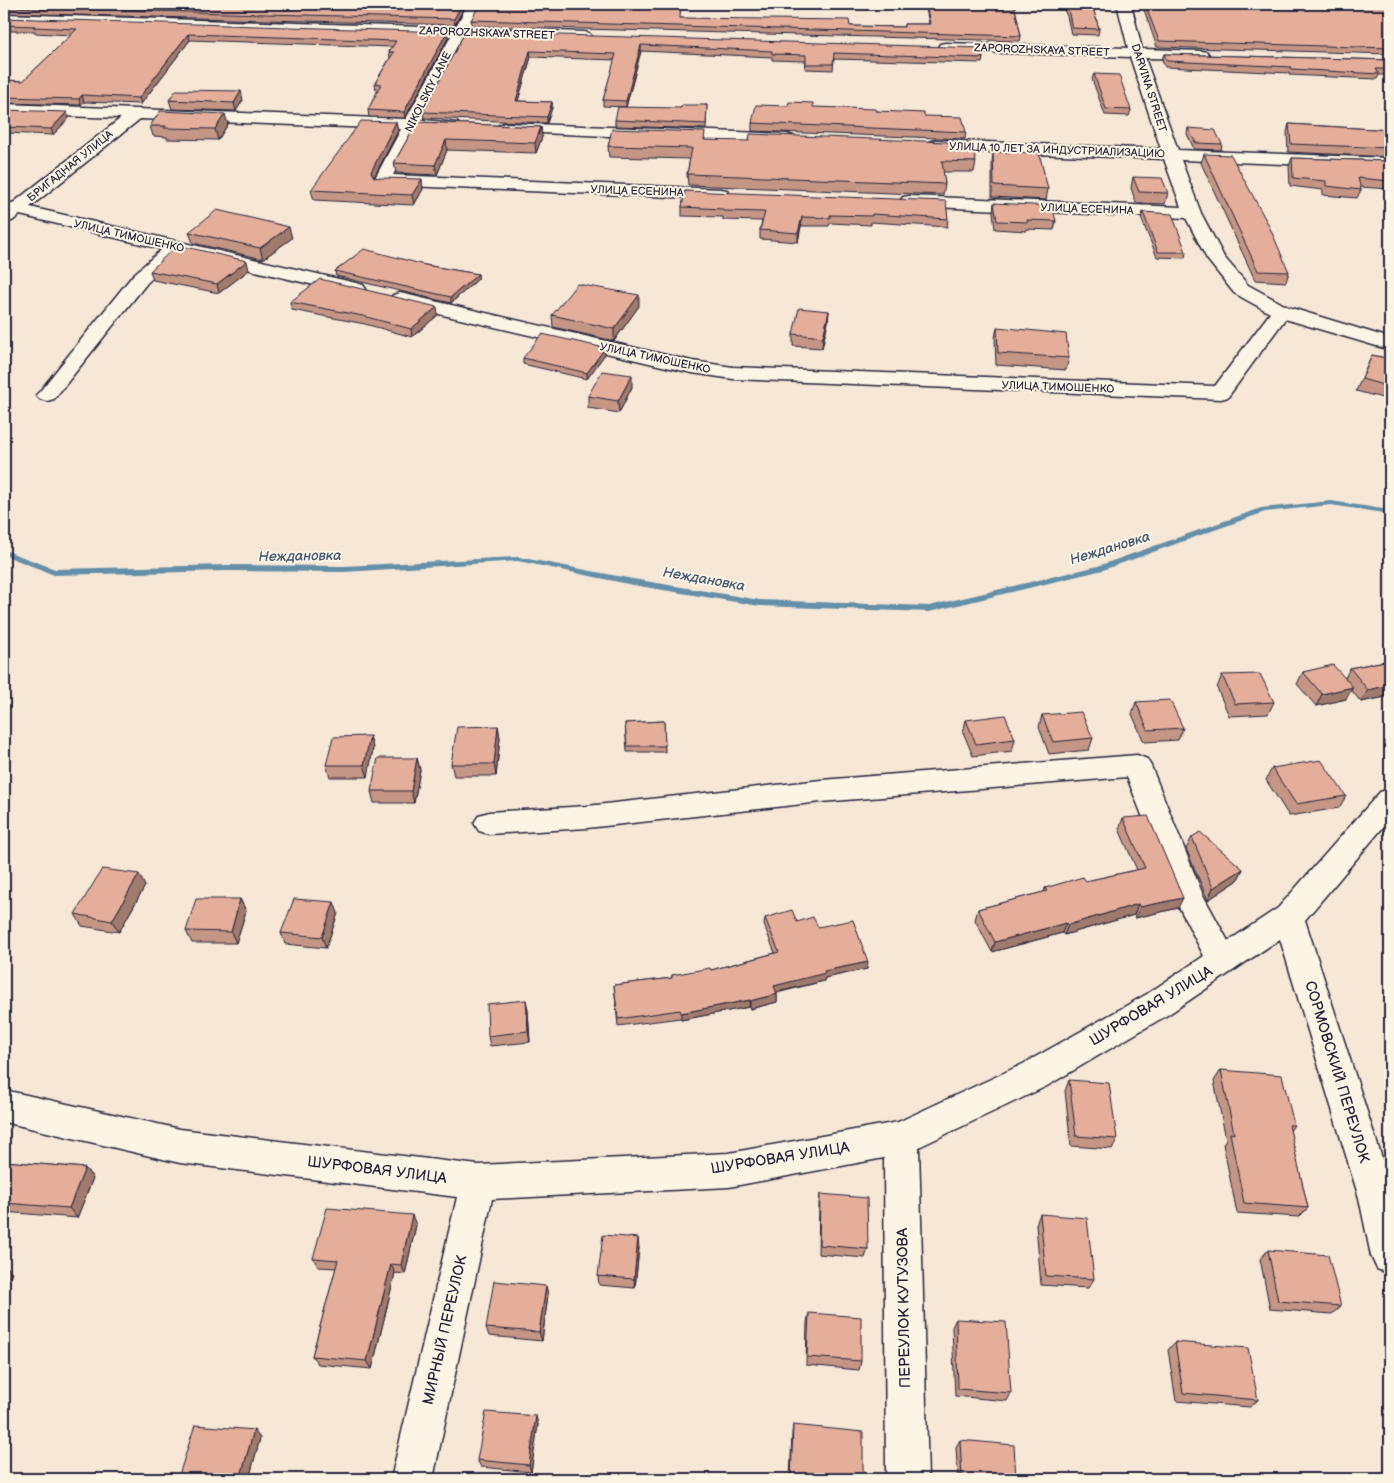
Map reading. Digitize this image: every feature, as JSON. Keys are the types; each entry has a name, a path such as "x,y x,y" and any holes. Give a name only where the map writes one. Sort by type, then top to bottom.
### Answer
{"street":[{"name":"NIKOLSKIY LANE","path":"382,180 475,4"},
{"name":"DARVINA STREET","path":"1124,4 1136,53 1192,213 1216,259 1241,289 1281,311 1390,344"},
{"name":"ZAPOROZHSKAYA STREET","path":"4,18 599,36"},
{"name":"ZAPOROZHSKAYA STREET","path":"927,47 1214,56"},
{"path":"4,109 472,127"},
{"name":"БРИГАДНАЯ УЛИЦА","path":"8,211 136,114"},
{"path":"491,128 801,140"},
{"name":"УЛИЦА 10 ЛЕТ ЗА ИНДУСТРИАЛИЗАЦИЮ","path":"921,144 1390,163"},
{"name":"УЛИЦА ЕСЕНИНА","path":"382,180 738,194"},
{"name":"УЛИЦА ЕСЕНИНА","path":"896,201 1192,213"},
{"name":"УЛИЦА ТИМОШЕНКО","path":"8,211 174,247 692,367 732,373 1221,393 1281,311"},
{"path":"47,395 140,279 174,247"},
{"path":"489,823 587,817 821,791 1138,766 1189,897 1223,962"},
{"name":"ШУРФОВАЯ УЛИЦА","path":"4,1106 180,1146 478,1182 729,1170 901,1138 1035,1075 1158,1004 1289,918 1390,800"},
{"name":"СОРМОВСКИЙ ПЕРЕУЛОК","path":"1289,918 1377,1198 1390,1256"},
{"name":"ПЕРЕУЛОК КУТУЗОВА","path":"901,1138 907,1479"},
{"name":"МИРНЫЙ ПЕРЕУЛОК","path":"412,1479 478,1182"}],"building":[{"path":"4,4 462,4 454,19 4,7"},
{"path":"480,4 681,4 680,18 849,20 850,26 904,27 904,24 930,24 926,4 1014,4 1021,36 471,20"},
{"path":"1065,4 1092,4 1099,29 1072,28"},
{"path":"1145,4 1390,4 1390,48 1159,41"},
{"path":"4,18 447,32 404,112 368,110 381,84 375,83 394,52 389,52 396,41 188,34 139,98 82,95 79,99 4,97 4,80 23,81 77,29 4,25"},
{"path":"465,32 981,48 983,58 834,53 833,64 806,64 806,55 772,54 772,51 641,45 626,101 603,100 616,54 530,51 516,101 552,102 547,117 423,112"},
{"path":"1164,54 1390,60 1390,69 1376,69 1379,74 1291,69 1291,67 1167,61"},
{"path":"1094,74 1119,75 1131,110 1106,109"},
{"path":"176,90 241,91 234,103 169,100"},
{"path":"789,102 813,103 813,107 876,109 876,111 924,113 924,116 962,117 966,132 752,123 756,105 788,106"},
{"path":"682,105 707,105 706,124 615,120 618,107 681,108"},
{"path":"4,110 67,112 51,129 4,127"},
{"path":"160,111 225,114 215,129 150,126"},
{"path":"361,121 396,122 371,172 374,177 380,178 422,179 412,195 311,190"},
{"path":"417,122 541,127 535,143 446,140 435,165 394,163"},
{"path":"1289,124 1390,130 1390,148 1291,144"},
{"path":"1188,128 1215,130 1222,144 1196,143"},
{"path":"612,129 705,132 704,140 749,141 750,134 971,143 976,162 942,161 945,184 687,174 692,148 608,146"},
{"path":"993,152 1039,153 1048,189 994,186"},
{"path":"1204,154 1231,155 1269,226 1289,272 1258,271"},
{"path":"1292,158 1390,161 1390,181 1358,178 1361,190 1326,186 1326,181 1293,178"},
{"path":"1133,177 1162,178 1168,193 1139,192"},
{"path":"685,191 946,201 948,219 872,214 872,216 830,215 830,218 802,217 798,233 760,230 765,212 723,211 723,209 682,207"},
{"path":"994,203 1052,206 1056,221 997,221"},
{"path":"217,210 289,227 260,248 189,232"},
{"path":"1143,212 1172,214 1186,252 1158,252"},
{"path":"177,245 247,261 217,284 150,271"},
{"path":"364,249 425,265 478,274 451,297 335,271"},
{"path":"320,279 437,307 411,329 363,316 290,302"},
{"path":"577,284 639,295 614,329 552,315"},
{"path":"799,308 829,311 823,337 793,334"},
{"path":"997,327 1066,334 1069,358 998,353"},
{"path":"542,334 605,348 587,373 523,358"},
{"path":"1372,355 1390,359 1390,387 1362,379"},
{"path":"602,371 632,375 618,401 588,396"},
{"path":"1390,660 1390,685 1368,690 1350,668"},
{"path":"1333,665 1353,687 1322,694 1303,672"},
{"path":"1260,674 1274,702 1235,704 1222,675"},
{"path":"1170,700 1183,728 1148,730 1136,702"},
{"path":"1081,712 1093,738 1053,742 1042,715"},
{"path":"1005,715 1015,739 976,744 966,720"},
{"path":"664,721 665,746 627,746 625,723"},
{"path":"498,726 494,764 451,764 457,727"},
{"path":"370,736 364,765 326,765 333,737"},
{"path":"378,758 417,758 411,791 371,791"},
{"path":"1321,760 1346,796 1296,804 1272,768"},
{"path":"1148,816 1183,898 1140,907 1138,904 1068,925 1066,923 995,942 978,909 1047,891 1045,888 1083,877 1086,881 1145,868 1123,818"},
{"path":"1200,832 1243,869 1213,888 1192,837"},
{"path":"102,869 139,874 112,921 75,914"},
{"path":"196,899 240,899 231,932 186,931"},
{"path":"294,899 334,902 322,937 281,933"},
{"path":"792,910 797,922 813,917 818,927 853,920 868,962 824,971 825,973 774,986 777,994 750,1001 681,1013 680,1010 618,1019 614,985 672,978 672,975 710,968 711,970 779,952 765,918"},
{"path":"526,1000 528,1031 488,1036 487,1004"},
{"path":"1221,1070 1282,1075 1294,1125 1289,1125 1308,1208 1244,1203 1230,1133 1234,1134"},
{"path":"1069,1080 1109,1083 1117,1139 1076,1136"},
{"path":"4,1161 85,1168 69,1208 4,1203"},
{"path":"820,1194 867,1198 868,1249 819,1245"},
{"path":"327,1208 412,1215 401,1265 391,1264 367,1361 312,1356 338,1260 313,1258"},
{"path":"1040,1214 1087,1218 1094,1279 1046,1276"},
{"path":"603,1235 638,1238 634,1279 598,1276"},
{"path":"1268,1250 1328,1255 1341,1306 1278,1301"},
{"path":"494,1281 546,1286 539,1332 486,1328"},
{"path":"809,1313 861,1317 861,1361 807,1357"},
{"path":"956,1319 1006,1322 1011,1393 958,1389"},
{"path":"1175,1342 1248,1348 1258,1400 1183,1393"},
{"path":"486,1412 536,1416 529,1465 477,1460"},
{"path":"195,1425 254,1430 240,1479 179,1475"},
{"path":"793,1425 863,1432 863,1479 791,1479"},
{"path":"960,1440 1014,1445 1016,1479 962,1479"}],"waterway":[{"name":"Неждановка","path":"4,552 54,572 228,568 344,569 518,559 633,582 760,603 929,609 1100,568 1264,510 1331,503 1390,512"}]}
